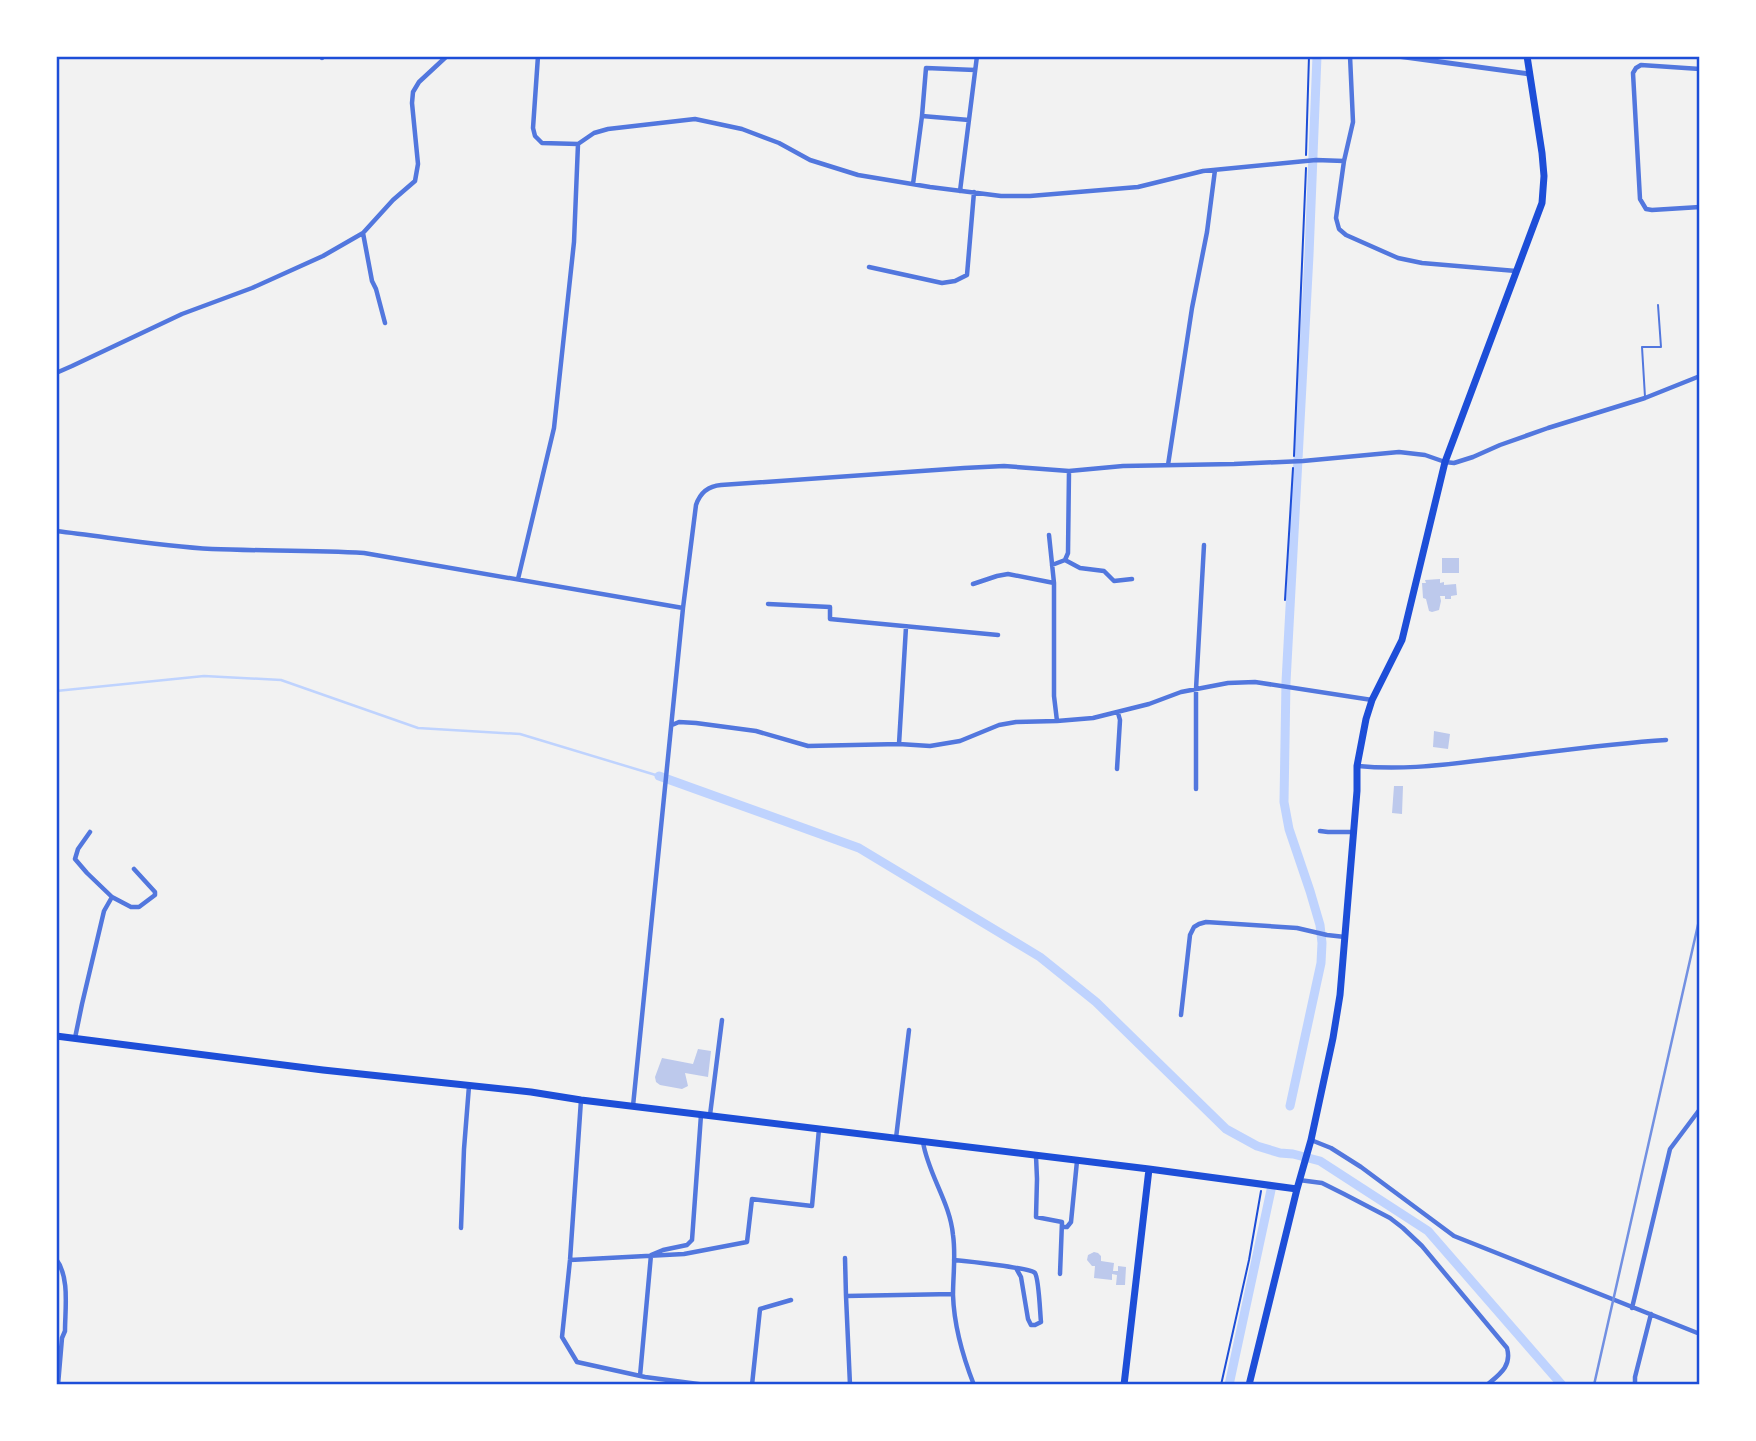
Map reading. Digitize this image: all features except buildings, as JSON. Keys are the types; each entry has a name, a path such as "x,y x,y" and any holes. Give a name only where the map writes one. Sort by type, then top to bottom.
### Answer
{"main road":[{"path":"1249,1385 1310,1142 1338,1010 1361,739 1373,700 1402,640 1445,462 1542,203 1542,153 1527,56"},
{"path":"56,1036 323,1070 531,1092 1297,1189"},
{"path":"1124,1385 1149,1169"}],"street":[{"path":"56,373 193,309 323,256 363,233 393,200 415,181 418,164 413,92 419,82 447,56"},
{"path":"538,56 535,136 545,144 578,144 594,133 608,129 695,119 742,129 810,160 858,175 1001,196 1138,187 1214,170 1307,160 1344,161"},
{"path":"960,191 977,56"},
{"path":"1350,56 1353,122 1344,161 1337,226 1344,234 1398,258 1422,263 1516,271"},
{"path":"1397,56 1529,74"},
{"path":"1700,69 1641,65 1633,73 1640,199 1643,206 1652,210 1700,206"},
{"path":"913,184 926,68 975,70"},
{"path":"922,116 970,120"},
{"path":"518,579 554,428 574,242 578,144"},
{"path":"1168,465 1192,307 1207,232 1214,170"},
{"path":"869,267 942,283 967,275 974,192"},
{"path":"363,233 372,281 385,323"},
{"path":"633,1106 683,608 696,505 701,495 712,486 1004,466 1069,471 1123,466 1303,461 1399,452 1425,455 1454,463 1500,445 1645,398 1700,376"},
{"path":"1052,565 1065,560 1068,553 1069,471"},
{"path":"56,531 213,549 364,553 683,608"},
{"path":"1049,535 1054,583 1054,696 1057,721"},
{"path":"1196,789 1196,689 1204,545"},
{"path":"1065,560 1080,568 1104,571 1114,581 1132,579"},
{"path":"973,584 1008,574 1054,583"},
{"path":"768,604 830,607 830,619 998,635"},
{"path":"900,744 906,627"},
{"path":"671,725 679,722 696,723 756,731 808,746 930,746 960,741 999,725 1016,722 1093,718 1118,713 1181,692 1228,683 1255,682 1373,700"},
{"path":"1117,769 1120,720 1118,713"},
{"path":"1357,766 1382,769 1448,764 1666,740"},
{"path":"1320,831 1353,832"},
{"path":"90,832 78,849 75,859 112,897 139,907 155,895 155,892 134,869"},
{"path":"75,1038 104,911 112,897"},
{"path":"1181,1015 1190,935 1199,924 1243,923 1297,928 1345,937"},
{"path":"651,1255 687,1245 692,1240 706,1115 722,1020"},
{"path":"896,1138 909,1030"},
{"path":"461,1228 469,1085"},
{"path":"581,1100 562,1337 577,1362 679,1383 706,1385"},
{"path":"1632,1308 1670,1149 1700,1109"},
{"path":"570,1260 684,1254 747,1242 752,1199 812,1206 819,1128"},
{"path":"923,1141 925,1156 950,1219 953,1234 955,1317 974,1385"},
{"path":"1310,1142 1331,1148 1351,1161 1454,1236 1700,1334"},
{"path":"1036,1156 1036,1217 1062,1222 1060,1274"},
{"path":"1062,1227 1067,1227 1071,1222 1077,1160"},
{"path":"1300,1178 1322,1183 1390,1218 1422,1246 1507,1348 1509,1356 1506,1367 1488,1385"},
{"path":"640,1376 651,1255"},
{"path":"845,1258 850,1385"},
{"path":"56,1259 63,1275 65,1289 65,1331 58,1385"},
{"path":"954,1260 1032,1270 1035,1273 1041,1322 1039,1324 1031,1325 1028,1320 1021,1277 1016,1268"},
{"path":"846,1296 953,1294"},
{"path":"752,1385 760,1309 791,1300"},
{"path":"1635,1385 1651,1314"}],"lane":[{"path":"1645,398 1642,347 1661,346 1658,305"}],"path":[{"path":"1285,600 1294,461 1309,56"},
{"path":"1221,1385 1264,1184"}],"waterway":[{"path":"1290,1106 1321,963 1322,943 1320,925 1289,829 1284,802 1286,682 1317,56"},
{"path":"56,691 204,676 281,680 418,728 520,734 659,776"},
{"path":"659,776 859,848 1040,957 1096,1002 1226,1129 1257,1146 1320,1161 1428,1231 1562,1385"},
{"path":"1229,1385 1271,1190"}],"railway":[{"path":"1594,1385 1700,916"}]}
